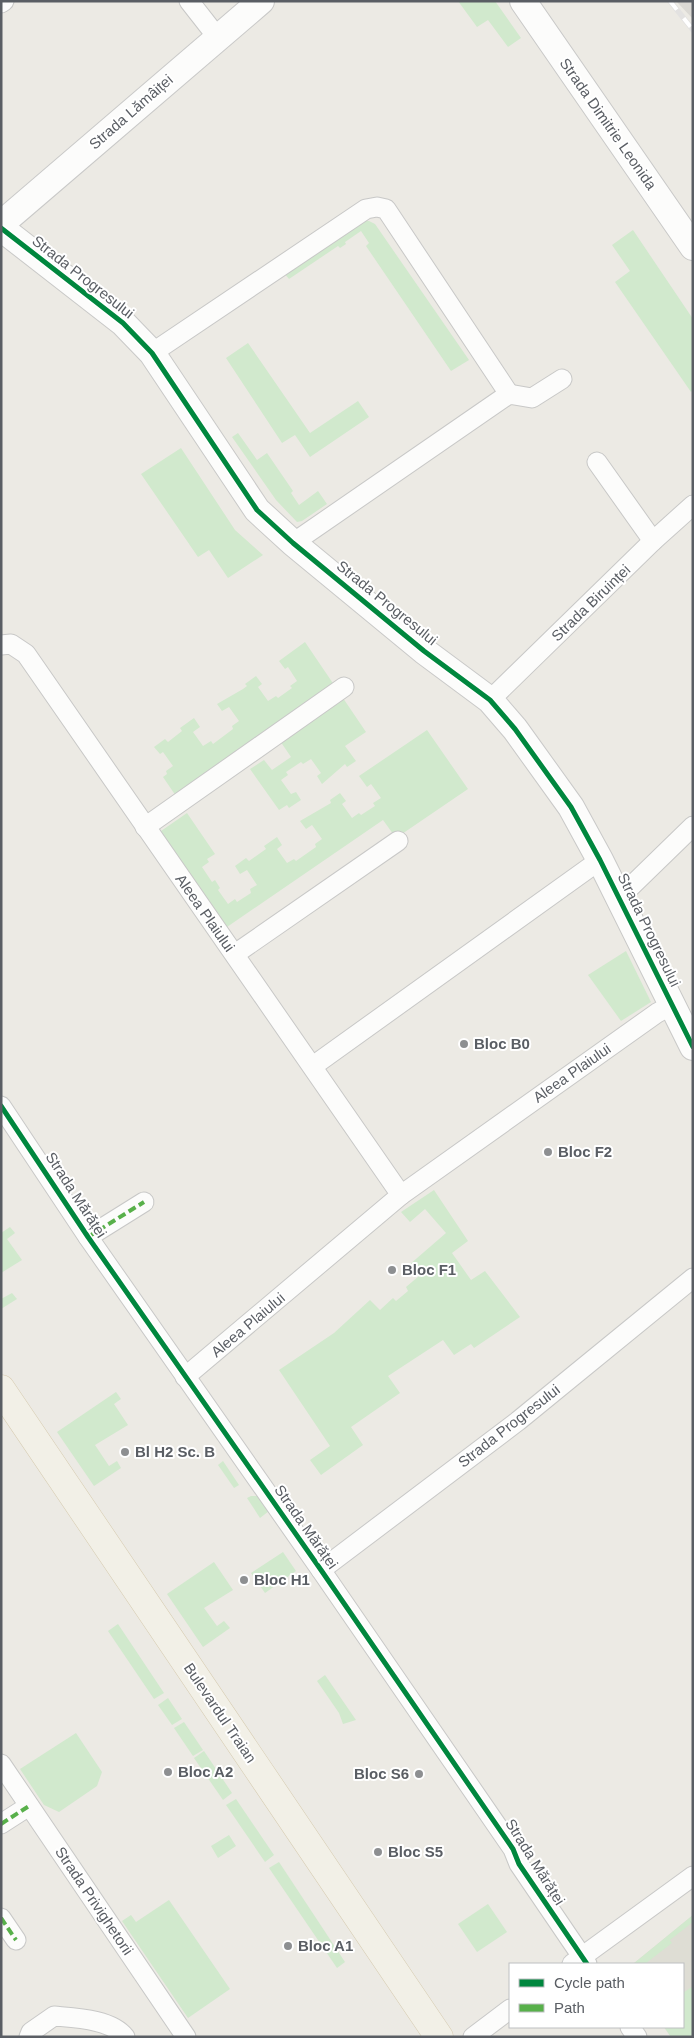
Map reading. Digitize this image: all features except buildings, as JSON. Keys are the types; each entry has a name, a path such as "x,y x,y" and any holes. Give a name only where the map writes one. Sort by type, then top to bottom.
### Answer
{"main road":[{"name":"Bulevardul Traian","path":"1,1389 440,2037"},
{"name":"Bulevardul Traian","path":"1,1421 112,1583 192,1692 417,2037"}],"street":[{"path":"190,1 218,38"},
{"name":"Strada Lămâiței","path":"1,224 261,1"},
{"name":"Strada Dimitrie Leonida","path":"523,1 693,247"},
{"path":"152,353 366,209 377,207 386,209 509,394"},
{"name":"Strada Progresului","path":"1,228 123,324 152,353 257,510 293,543 424,651 490,700 515,730 571,807 600,860 693,1047"},
{"path":"293,543 509,394 532,398 562,379"},
{"path":"597,462 653,541"},
{"name":"Strada Biruinței","path":"490,700 653,541 693,505"},
{"name":"Aleea Plaiului","path":"1,645 11,644 26,654 401,1195"},
{"path":"145,827 344,687"},
{"path":"619,898 693,826"},
{"path":"235,954 398,841"},
{"path":"313,1066 600,860"},
{"name":"Aleea Plaiului","path":"185,1377 401,1195 657,1013 672,1005"},
{"name":"Strada Mărăței","path":"1,1106 88,1237 513,1849 519,1864 580,1962"},
{"path":"88,1237 144,1202"},
{"name":"Strada Progresului","path":"321,1570 518,1421 693,1278"},
{"name":"Strada Privighetorii","path":"1,1764 186,2037"},
{"path":"1,1824 29,1806"},
{"path":"580,1962 693,1876"},
{"path":"1,1918 16,1940"},
{"path":"473,2037 509,2010"},
{"path":"29,2037 31,2032 54,2016 86,2018 119,2029 125,2037"}],"shaded area":[{"path":"676,1 693,1 693,19"},
{"path":"693,1915 693,2037 671,2037 665,2028 684,2028 684,1963 634,1963"}],"green space":[{"path":"458,1 495,1 521,38 508,47 488,20 477,27"},
{"path":"362,221 369,221 375,224 469,360 451,371 366,246 369,243 361,231 345,242 346,244 340,248 338,246 289,279 284,273"},
{"path":"633,230 693,319 693,390 691,392 615,282 630,271 612,245"},
{"path":"248,343 310,433 358,401 369,417 310,457 295,435 282,443 226,358"},
{"path":"238,433 257,460 267,453 293,491 291,493 299,505 318,491 327,504 302,521 297,522 276,500 232,437"},
{"path":"181,448 235,530 263,555 228,578 209,550 198,557 141,474"},
{"path":"305,642 366,732 345,746 356,761 347,767 345,764 322,784 317,776 321,773 311,759 303,764 301,762 286,772 288,775 281,780 291,794 296,792 301,800 289,808 287,805 279,810 250,769 264,760 272,770 291,757 276,735 180,802 163,777 167,774 166,771 173,766 163,752 160,754 154,747 165,739 168,742 182,731 180,728 194,718 200,727 193,732 203,746 211,741 213,744 233,729 232,726 239,721 229,707 222,711 217,704 243,689 247,686 245,684 256,676 262,684 258,687 268,701 276,696 278,698 292,688 290,686 297,681 288,667 285,669 279,661"},
{"path":"427,730 468,789 396,838 383,820 227,927 160,833 187,813 215,854 207,859 209,862 202,867 212,882 215,880 220,888 218,890 228,904 235,899 237,902 251,893 250,889 257,885 247,870 240,874 235,866 246,858 249,861 266,849 264,846 277,837 282,845 277,849 287,863 294,859 296,861 316,847 315,844 322,839 312,825 306,829 300,821 331,803 330,800 340,793 346,801 342,804 352,818 359,813 361,815 375,806 373,803 381,798 371,784 367,787 359,776"},
{"path":"626,951 651,1002 621,1021 588,975"},
{"path":"434,1190 468,1241 452,1253 471,1280 485,1271 520,1317 474,1348 471,1344 454,1355 443,1340 388,1376 400,1393 351,1427 363,1445 321,1475 310,1460 330,1446 279,1370 334,1333 370,1300 380,1310 393,1298 396,1301 408,1291 406,1287 419,1276 409,1265 446,1233 425,1209 410,1222 401,1212"},
{"path":"10,1227 15,1233 7,1239 22,1260 1,1273 1,1233"},
{"path":"12,1293 17,1299 1,1309 1,1299"},
{"path":"116,1392 121,1399 114,1404 128,1425 95,1445 109,1466 117,1461 121,1468 94,1486 57,1432"},
{"path":"223,1461 239,1485 234,1488 218,1465"},
{"path":"259,1496 269,1511 260,1518 247,1498"},
{"path":"283,1552 296,1571 265,1593 251,1573"},
{"path":"214,1562 233,1590 204,1608 217,1626 224,1621 230,1628 203,1647 167,1594"},
{"path":"118,1624 164,1693 154,1699 108,1631"},
{"path":"325,1675 356,1720 343,1724 339,1713 317,1681"},
{"path":"168,1698 182,1719 172,1725 158,1705"},
{"path":"184,1722 203,1750 193,1756 174,1728"},
{"path":"76,1733 102,1772 97,1786 59,1812 44,1805 20,1769"},
{"path":"204,1751 232,1793 223,1800 194,1758"},
{"path":"236,1799 274,1855 265,1862 226,1805"},
{"path":"229,1835 236,1846 218,1858 211,1846"},
{"path":"279,1862 345,1962 337,1968 269,1868"},
{"path":"169,1900 230,1989 188,2018 122,1921 131,1915 136,1922"},
{"path":"488,1904 507,1932 477,1952 458,1924"},
{"path":"693,1915 693,1922 670,1940 672,1943 646,1963 634,1963"},
{"path":"693,1986 693,2037 671,2037 665,2028 684,2028 684,1992"}],"railway":[{"path":"670,1 693,30"}],"marked path":[{"path":"88,1237 144,1202"},
{"path":"1,1824 29,1806"},
{"path":"1,1918 16,1940"}],"cycle path":[{"path":"1,228 123,323 152,353 257,510 293,543 424,651 490,700 515,729 571,807 600,860 693,1047"},
{"path":"1,1106 88,1237 513,1849 519,1864 586,1963"}],"place":[{"name":"Bloc B0","path":"464,1044"},
{"name":"Bloc F2","path":"548,1152"},
{"name":"Bloc F1","path":"392,1270"},
{"name":"Bl H2 Sc. B","path":"125,1452"},
{"name":"Bloc H1","path":"244,1580"},
{"name":"Bloc A2","path":"168,1772"},
{"name":"Bloc S6","path":"419,1774"},
{"name":"Bloc S5","path":"378,1852"},
{"name":"Bloc A1","path":"288,1946"}]}
